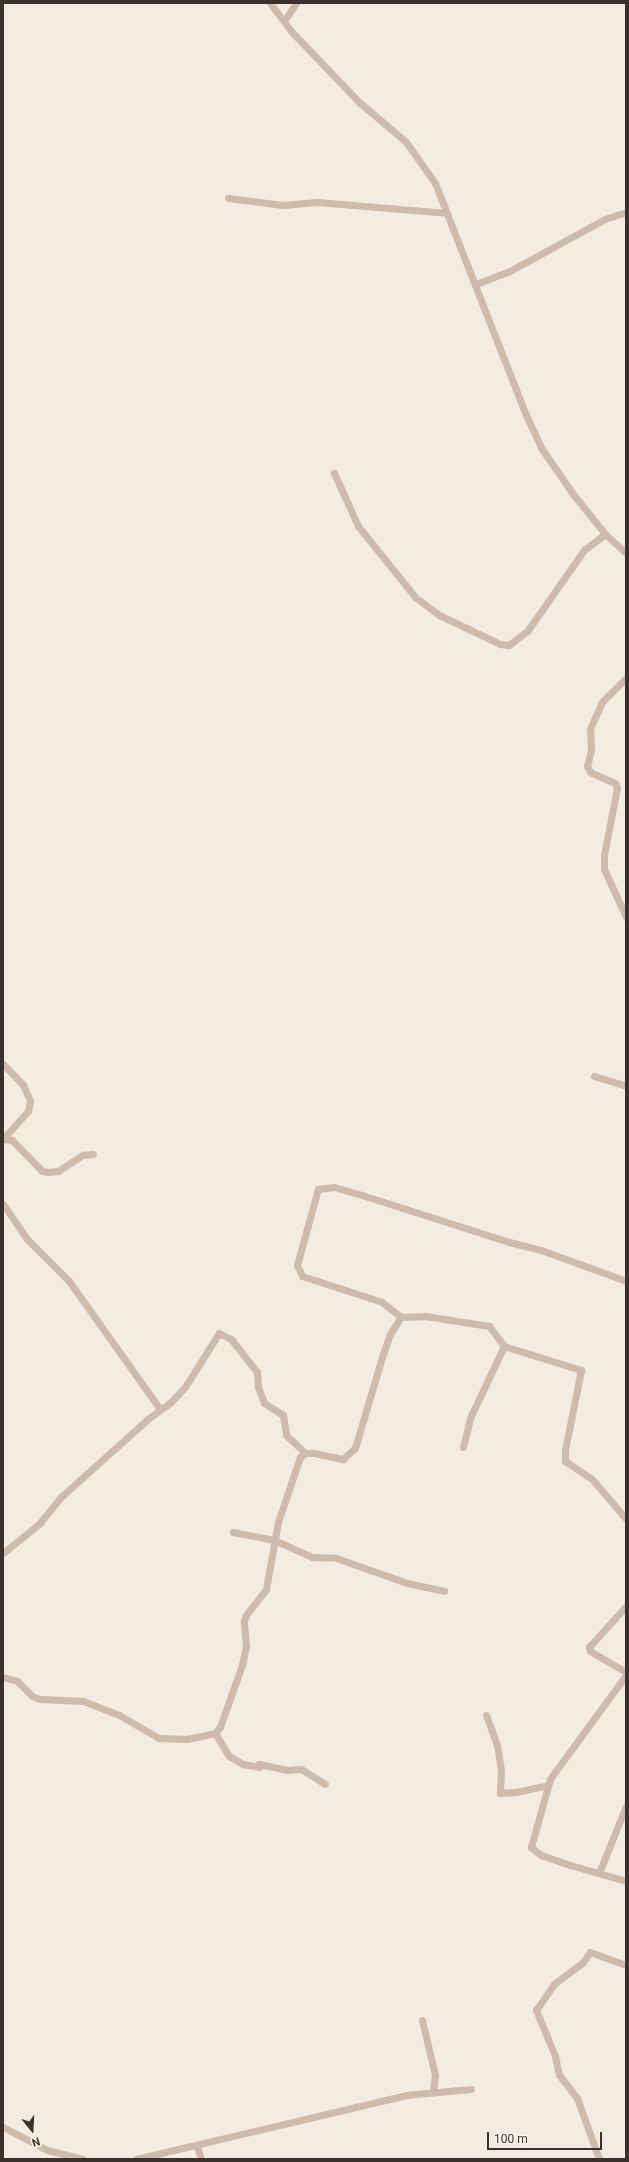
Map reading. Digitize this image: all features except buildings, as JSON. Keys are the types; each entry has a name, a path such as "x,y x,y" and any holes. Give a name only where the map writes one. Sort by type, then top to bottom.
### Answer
{"street":[{"path":"270,3 284,21 359,102 406,142 435,183 476,284 526,415 542,449 573,494 605,534 626,552"},
{"path":"284,21 296,3"},
{"path":"228,198 283,205 317,202 447,213"},
{"path":"476,284 508,272 605,219 626,212"},
{"path":"334,473 358,526 415,597 439,615 500,644 509,645 528,630 584,550 605,534"},
{"path":"626,678 602,702 590,729 591,750 587,766 590,772 615,783 617,788 604,869 626,917"},
{"path":"3,1064 23,1085 30,1101 28,1111 3,1139"},
{"path":"594,1076 626,1086"},
{"path":"3,1139 12,1140 42,1171 48,1172 58,1170 83,1155 94,1154"},
{"path":"626,1281 541,1250 509,1242 334,1187 318,1189 297,1265 302,1276 382,1302 401,1318 426,1316 488,1326 504,1346 581,1370 564,1450 565,1461 592,1479 626,1519"},
{"path":"3,1204 27,1239 69,1281 160,1409"},
{"path":"3,1553 39,1524 62,1496 185,1387 216,1335 225,1334 257,1372 258,1387 264,1403 283,1415 286,1435 305,1453 343,1459 355,1448 382,1356 390,1334 401,1318"},
{"path":"463,1447 470,1418 504,1346"},
{"path":"3,1677 17,1681 27,1693 36,1698 83,1701 120,1715 160,1738 187,1739 215,1733 220,1728 242,1665 246,1646 244,1621 246,1615 266,1589 274,1540 293,1476 300,1457 305,1453"},
{"path":"233,1532 274,1540 312,1557 336,1558 406,1583 444,1592"},
{"path":"626,1606 589,1647 590,1651 626,1672"},
{"path":"626,1675 611,1698 574,1745 548,1785 531,1848 541,1855 626,1881"},
{"path":"486,1715 496,1745 501,1771 500,1792 516,1792 548,1785"},
{"path":"215,1733 229,1756 243,1764 259,1768 259,1764 287,1770 301,1769 325,1784"},
{"path":"599,1873 626,1806"},
{"path":"599,2159 577,2098 559,2075 555,2056 536,2010 554,1984 583,1962 590,1952 626,1965"},
{"path":"422,2020 435,2075 433,2092"},
{"path":"136,2159 197,2146 406,2095 433,2092 453,2093 471,2089"},
{"path":"3,2127 27,2141 65,2157 83,2159"},
{"path":"197,2146 201,2159"}]}
